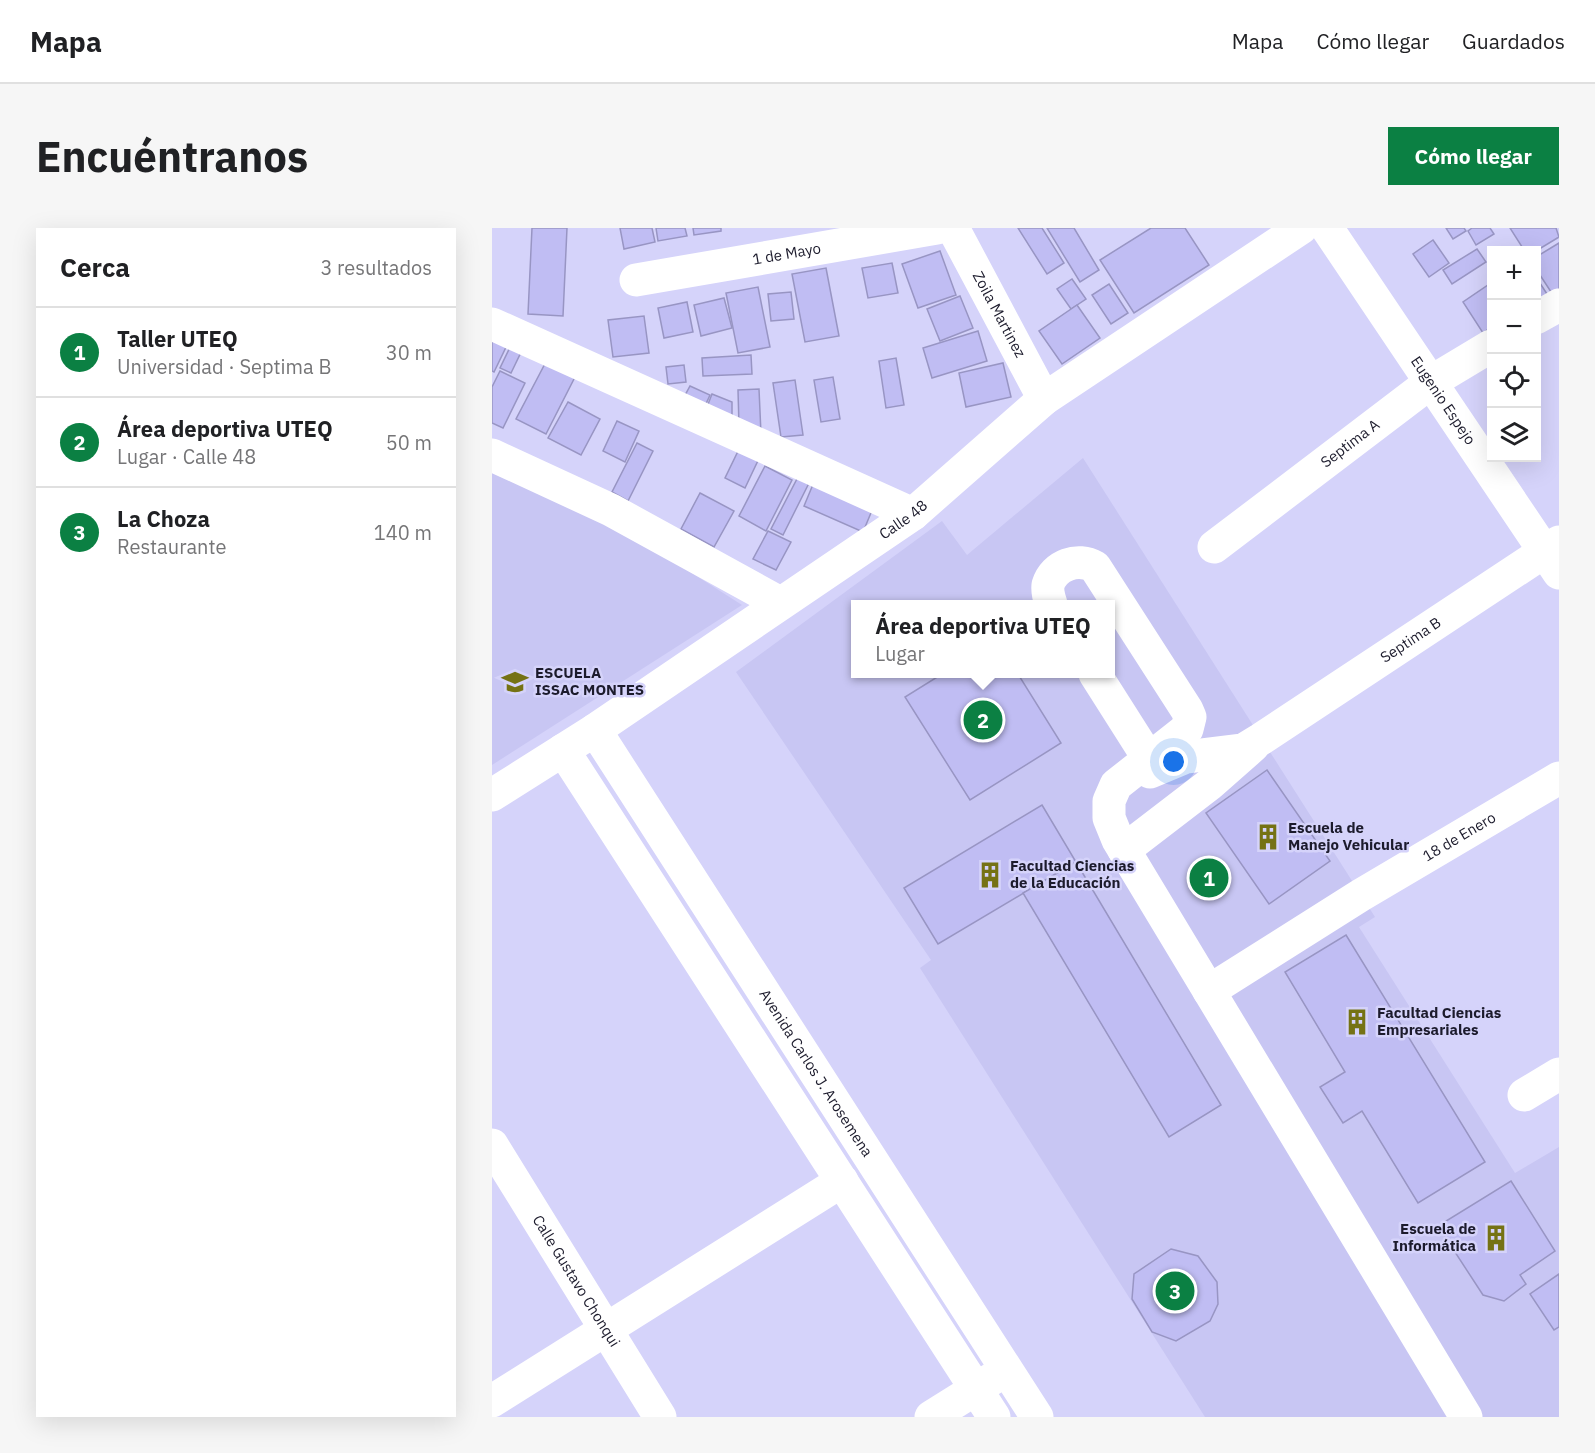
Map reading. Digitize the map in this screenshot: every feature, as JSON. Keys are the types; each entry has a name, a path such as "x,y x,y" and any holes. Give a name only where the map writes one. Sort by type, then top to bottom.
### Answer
{"street":[{"name":"1 de Mayo","path":"636,280 937,228"},
{"name":"Zoila Martinez","path":"952,228 1044,399"},
{"name":"Calle 48","path":"492,795 595,730 913,514 1044,399 1301,228"},
{"name":"Eugenio Espejo","path":"1327,228 1431,382 1554,555"},
{"path":"1541,315 1559,304"},
{"path":"492,324 913,514"},
{"name":"Septima A","path":"1214,547 1431,382 1487,348"},
{"path":"492,455 611,510 780,603"},
{"name":"Septima B","path":"1261,739 1554,555"},
{"path":"1050,600 1048,586 1060,568 1079,561 1087,562 1095,567 1187,710 1190,717 1187,729 1116,785 1109,801 1109,818 1124,850 1466,1417"},
{"path":"1098,678 1149,759"},
{"name":"Avenida Carlos J. Arosemena","path":"595,730 1037,1417"},
{"path":"1116,785 1186,756 1242,750 1261,739"},
{"path":"1124,850 1210,784 1261,739"},
{"path":"563,750 994,1417"},
{"name":"18 de Enero","path":"1209,991 1361,895 1559,778"},
{"path":"1524,1095 1559,1074"},
{"name":"Calle Gustavo Chonqui","path":"492,1145 660,1417"},
{"path":"492,1401 842,1181"},
{"path":"931,1417 1007,1370"}],"shaded area":[{"path":"1083,458 1375,917 1359,927 1515,1173 1559,1147 1559,1417 1205,1417 920,968 931,960 736,672 942,521 967,555"},
{"path":"492,473 583,513 659,552 742,605 492,765"}],"building":[{"path":"532,228 567,228 563,316 528,314"},
{"path":"620,228 652,228 655,242 624,249"},
{"path":"656,228 685,228 687,236 658,241"},
{"path":"693,228 721,228 721,231 694,235"},
{"path":"1018,228 1042,228 1064,263 1047,274"},
{"path":"1047,228 1074,228 1099,270 1080,282"},
{"path":"1151,228 1185,228 1209,265 1134,313 1100,260"},
{"path":"1446,228 1464,228 1466,231 1453,239"},
{"path":"1472,228 1490,228 1494,234 1476,245 1468,231"},
{"path":"1510,228 1556,228 1559,237 1541,248 1541,246 1521,246"},
{"path":"1433,240 1449,263 1429,277 1413,254"},
{"path":"1559,243 1559,296 1555,298 1541,277 1541,254"},
{"path":"1477,249 1486,262 1452,284 1443,270"},
{"path":"940,251 956,295 918,308 902,264"},
{"path":"892,263 898,293 868,298 862,268"},
{"path":"826,268 839,336 805,342 792,274"},
{"path":"1072,279 1086,299 1071,309 1057,289"},
{"path":"1109,284 1128,313 1111,324 1092,295"},
{"path":"1541,285 1549,297 1541,302"},
{"path":"1487,286 1487,330 1483,333 1463,302"},
{"path":"758,287 770,347 738,353 726,293"},
{"path":"791,292 794,319 771,321 768,294"},
{"path":"960,296 973,328 940,341 927,309"},
{"path":"724,298 732,328 701,336 694,305"},
{"path":"687,302 693,332 664,338 658,308"},
{"path":"1077,305 1100,338 1062,364 1039,331"},
{"path":"644,316 649,353 613,357 608,320"},
{"path":"978,331 987,361 932,378 923,348"},
{"path":"492,335 508,343 494,372 492,371"},
{"path":"513,341 524,346 511,373 500,368"},
{"path":"751,355 752,374 703,376 702,358"},
{"path":"548,358 577,373 546,434 516,419"},
{"path":"896,358 904,405 886,408 879,361"},
{"path":"1003,363 1011,397 966,407 959,373"},
{"path":"684,365 686,382 668,384 666,367"},
{"path":"500,371 525,383 503,428 492,423 492,387"},
{"path":"833,377 840,419 821,422 814,380"},
{"path":"795,380 803,435 781,437 773,383"},
{"path":"690,386 710,395 704,408 683,399"},
{"path":"759,389 761,434 739,426 738,390"},
{"path":"712,394 732,402 732,423 705,412"},
{"path":"568,402 600,419 581,455 548,438"},
{"path":"617,421 639,431 625,462 603,451"},
{"path":"637,443 653,451 628,501 612,492"},
{"path":"742,443 762,452 745,488 725,478"},
{"path":"765,466 792,480 766,531 739,516"},
{"path":"799,475 810,481 783,535 771,529"},
{"path":"814,482 873,508 863,532 804,506"},
{"path":"700,493 734,511 714,547 681,529"},
{"path":"768,531 791,542 776,570 753,559"},
{"path":"936,678 1020,678 1061,743 970,800 905,697"},
{"name":"Escuela de Manejo Vehicular","path":"1267,770 1330,861 1269,904 1206,813"},
{"name":"Facultad Ciencias de la Educación","path":"1042,805 1076,862 938,944 904,888"},
{"path":"1076,862 1221,1105 1169,1137 1023,893"},
{"name":"Facultad Ciencias Empresariales","path":"1346,935 1485,1162 1418,1203 1362,1111 1343,1123 1320,1087 1345,1072 1285,972"},
{"name":"Escuela de Informática","path":"1511,1181 1555,1251 1520,1275 1526,1284 1504,1301 1483,1295 1438,1226"},
{"path":"1171,1249 1198,1256 1217,1282 1218,1304 1210,1321 1176,1341 1152,1332 1132,1299 1134,1274"},
{"path":"1559,1274 1559,1327 1554,1330 1530,1294"}],"place":[{"name":"ESCUELA ISSAC MONTES","path":"515,682"},
{"name":"Área deportiva UTEQ","path":"983,720"},
{"name":"Escuela de Manejo Vehicular","path":"1268,837"},
{"name":"Facultad Ciencias de la Educación","path":"990,875"},
{"name":"Taller UTEQ","path":"1209,878"},
{"name":"Facultad Ciencias Empresariales","path":"1357,1022"},
{"name":"Escuela de Informática","path":"1496,1238"},
{"name":"La Choza","path":"1175,1291"}]}
